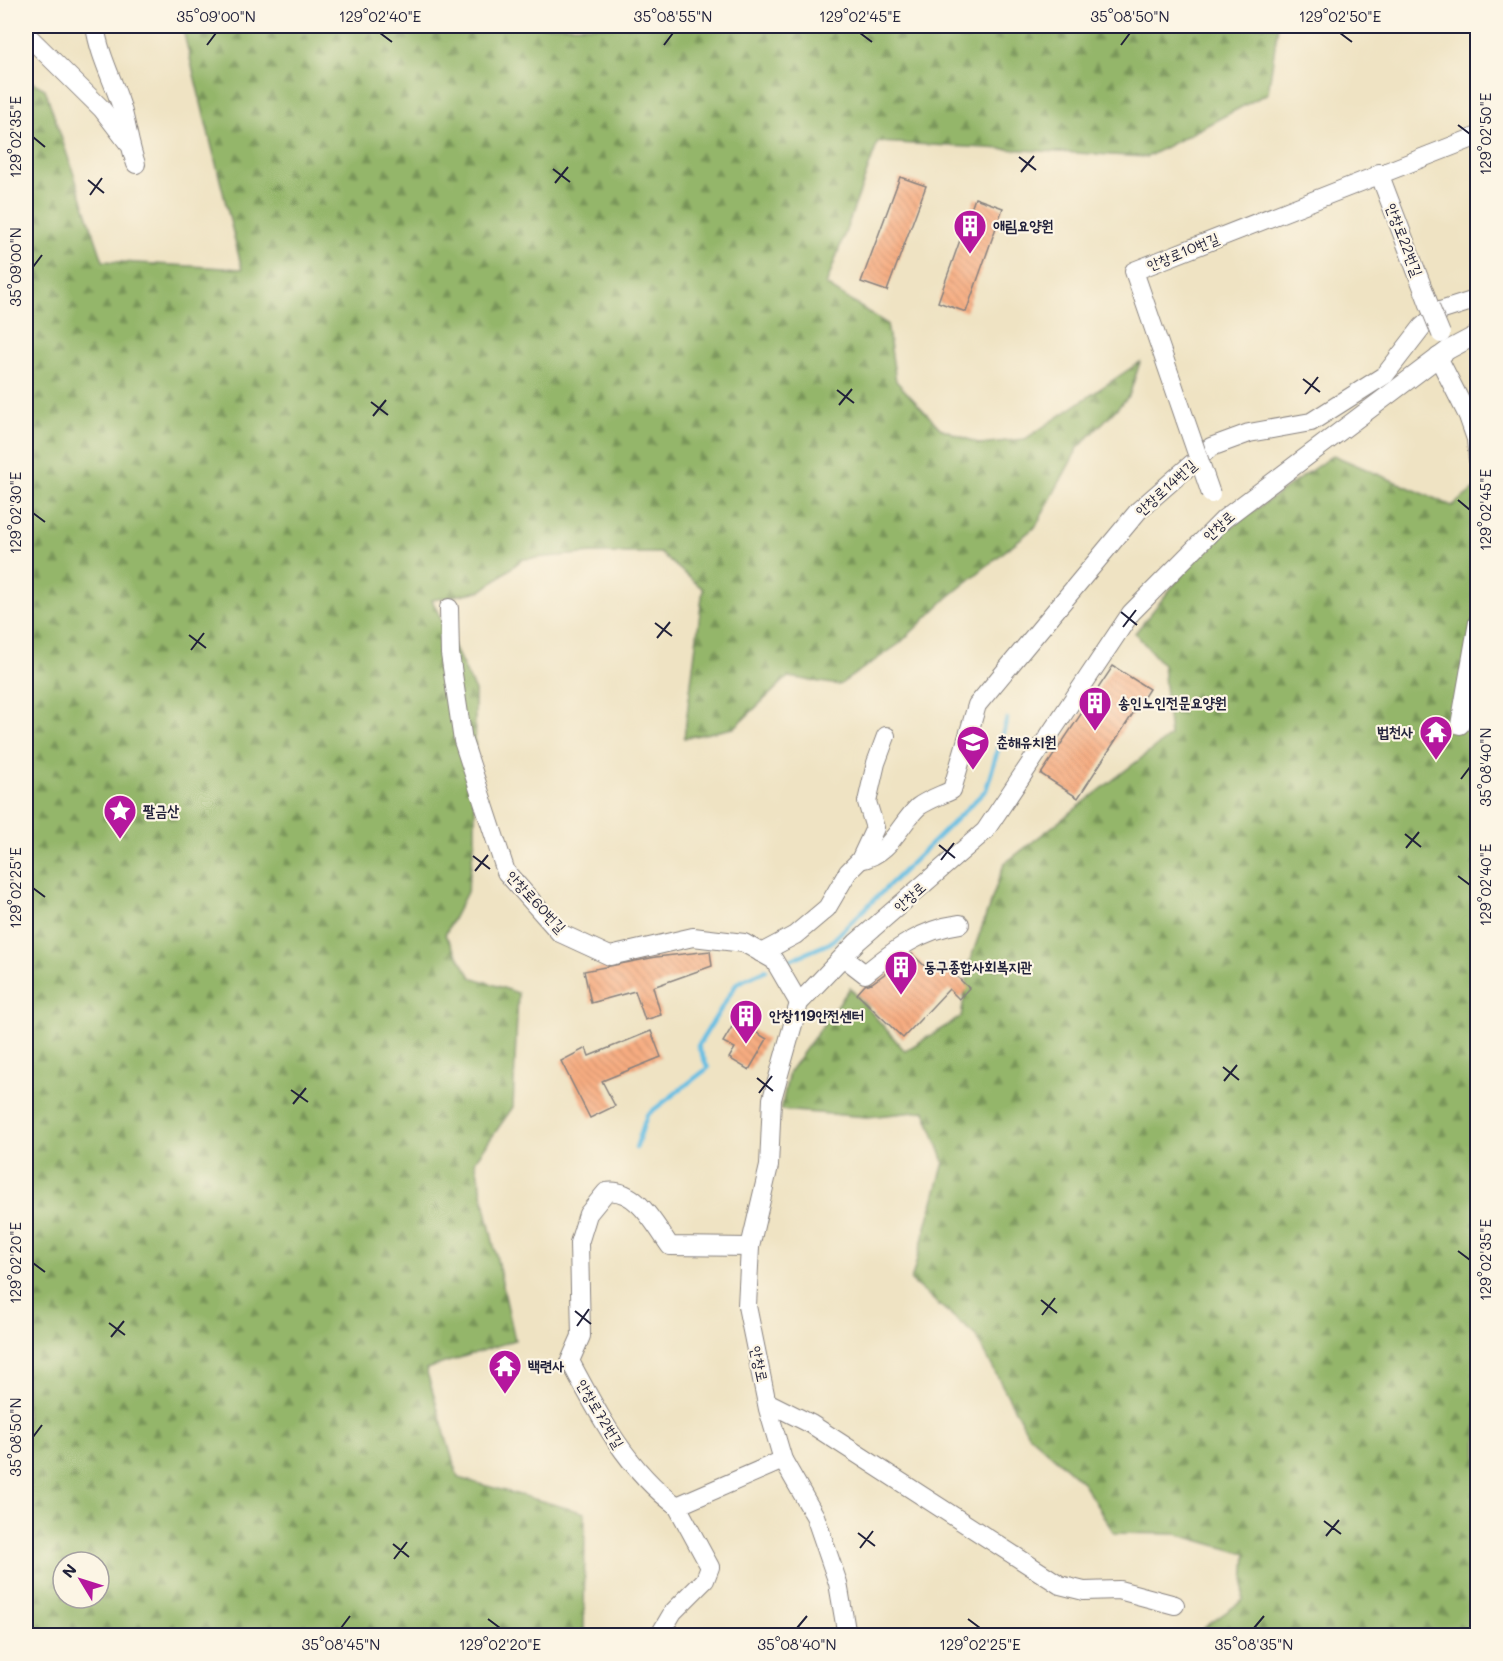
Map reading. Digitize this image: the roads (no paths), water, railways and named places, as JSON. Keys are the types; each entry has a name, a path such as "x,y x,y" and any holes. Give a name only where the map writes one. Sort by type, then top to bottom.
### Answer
{"street":[{"path":"95,26 102,59 127,127 128,143"},
{"path":"26,34 102,109 128,143 136,164"},
{"name":"안창로10번길","path":"1224,519 1211,494 1134,271 1478,136"},
{"name":"안창로22번길","path":"1379,173 1430,307 1442,347 1476,439 1478,460"},
{"name":"안창로14번길","path":"860,860 871,858 894,841 919,807 952,790 977,705 1139,510 1211,447 1250,433 1311,422 1385,375 1422,327 1440,311 1478,299"},
{"name":"안창로","path":"847,1635 838,1583 815,1516 783,1460 767,1402 747,1306 750,1247 769,1166 772,1099 799,1003 843,957 985,831 1131,613 1224,519 1442,347 1478,334"},
{"name":"안창로60번길","path":"449,608 450,654 463,741 506,872 560,933 610,956 693,937 744,943 774,960 799,1003"},
{"path":"1460,725 1478,622"},
{"path":"761,953 795,935 827,908 848,872 860,860 876,828 867,802 876,763 886,736"},
{"path":"843,957 865,974 898,946 942,926 960,924"},
{"name":"안창로72번길","path":"659,1635 673,1612 705,1580 710,1567 677,1506 656,1492 624,1454 570,1361 581,1336 579,1243 588,1214 606,1192 615,1190 628,1196 645,1210 669,1246 750,1247"},
{"path":"767,1402 821,1430 1060,1585 1084,1591 1119,1590 1175,1605"},
{"path":"677,1506 783,1460"}],"waterway":[{"path":"790,960 830,943 986,790 1007,719"},
{"path":"636,1148 647,1115 708,1068 698,1046 737,983 766,970"}],"place":[{"name":"애림요양원","path":"970,255"},
{"name":"송인노인전문요양원","path":"1095,732"},
{"name":"법천사","path":"1436,761"},
{"name":"춘해유치원","path":"973,771"},
{"name":"팔금산","path":"120,840"},
{"name":"동구종합사회복지관","path":"901,996"},
{"name":"안창119안전센터","path":"746,1045"},
{"name":"백련사","path":"505,1395"}]}
